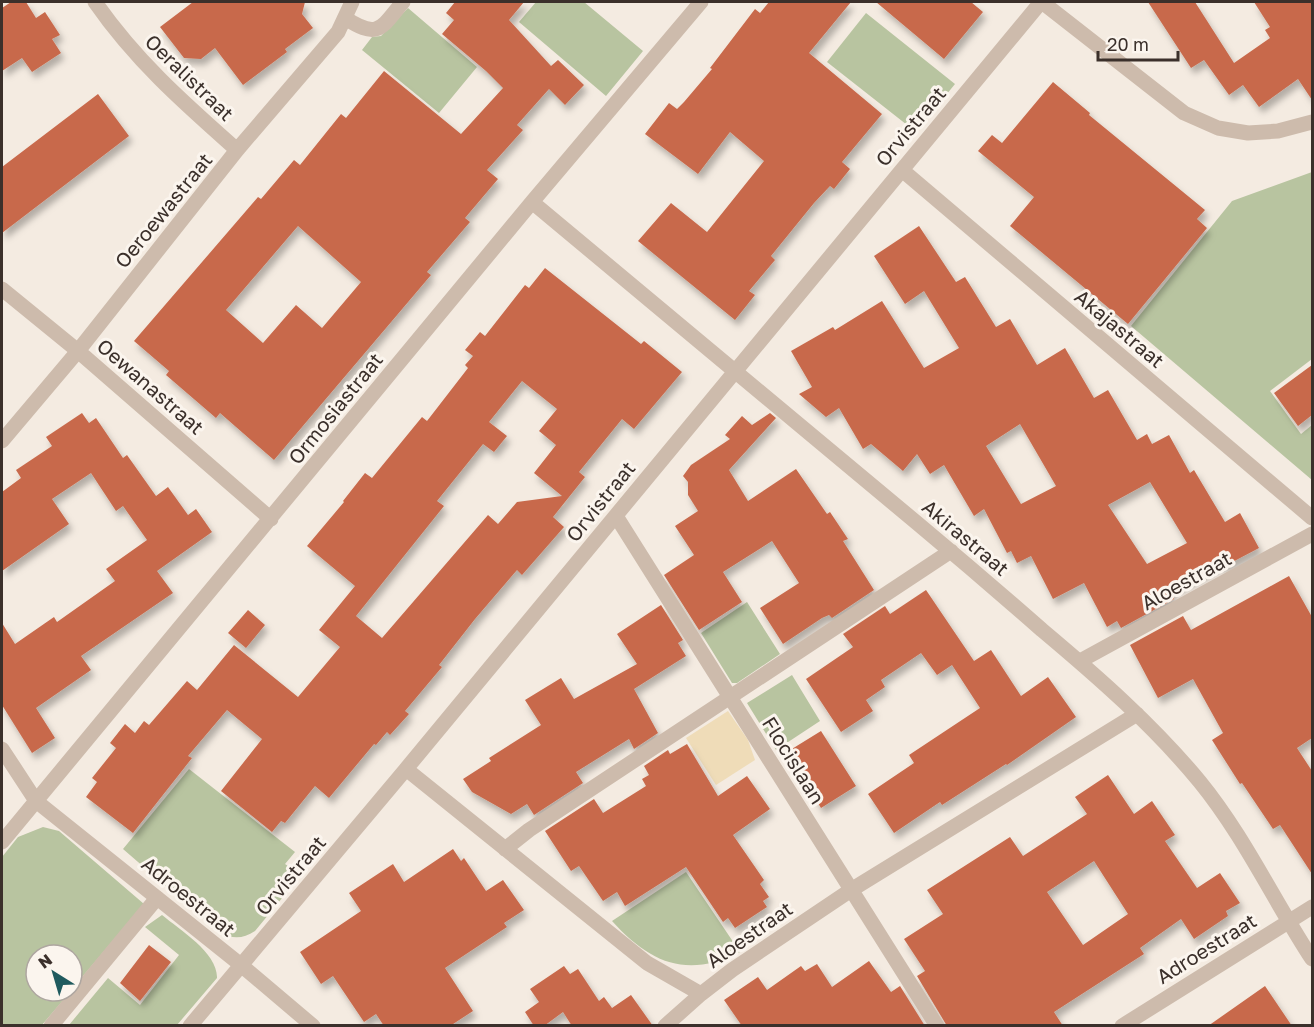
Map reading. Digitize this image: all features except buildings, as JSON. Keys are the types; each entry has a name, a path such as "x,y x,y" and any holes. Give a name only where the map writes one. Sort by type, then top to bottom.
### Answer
{"street":[{"name":"Oeralistraat","path":"95,2 133,52 162,83 237,150"},
{"name":"Oeroewastraat","path":"2,441 78,351 237,150 338,32 352,2"},
{"path":"345,18 362,29 371,31 381,28 403,2"},
{"name":"Ormosiastraat","path":"2,842 532,202 701,2"},
{"path":"1041,2 1184,113 1218,128 1248,133 1278,131 1312,122"},
{"name":"Orvistraat","path":"190,1026 406,769 1041,2"},
{"name":"Akajastraat","path":"902,170 1312,518"},
{"name":"Akirastraat","path":"532,202 951,551 1080,662 1162,738 1202,784 1236,833 1312,959"},
{"name":"Oewanastraat","path":"2,289 78,351 271,519"},
{"name":"Flocislaan","path":"616,516 937,1026"},
{"name":"Aloestraat","path":"1080,662 1312,534"},
{"path":"505,849 529,830 951,551"},
{"name":"Aloestraat","path":"406,769 646,963 701,994 732,970 851,890 1137,714"},
{"name":"Adroestraat","path":"2,749 36,801 241,965 313,1026"},
{"path":"51,1026 157,898"},
{"name":"Adroestraat","path":"1122,1026 1312,907"},
{"path":"665,1026 701,994"}],"green space":[{"path":"536,2 584,2 643,51 606,96 519,22"},
{"path":"408,8 477,67 439,113 362,50 372,37 381,36"},
{"path":"866,13 955,84 916,132 827,62"},
{"path":"1312,172 1312,359 1270,391 1301,434 1312,425 1312,480 1131,326 1232,201"},
{"path":"747,602 780,654 737,683 732,683 701,633"},
{"path":"792,675 820,721 776,750 747,703"},
{"path":"189,769 295,852 285,864 301,875 255,931 246,936 234,937 220,933 123,849"},
{"path":"43,827 59,831 144,904 84,975 84,943 24,943 24,1003 61,1003 42,1025 2,1026 2,857 18,837"},
{"path":"686,872 740,952 703,964 686,965 670,962 641,947 612,921"},
{"path":"162,915 205,951 216,969 217,978 177,1025 69,1025 108,978 140,1005 179,955 145,927"}],"sand":[{"path":"728,711 748,740 755,760 716,785 686,738"}]}
